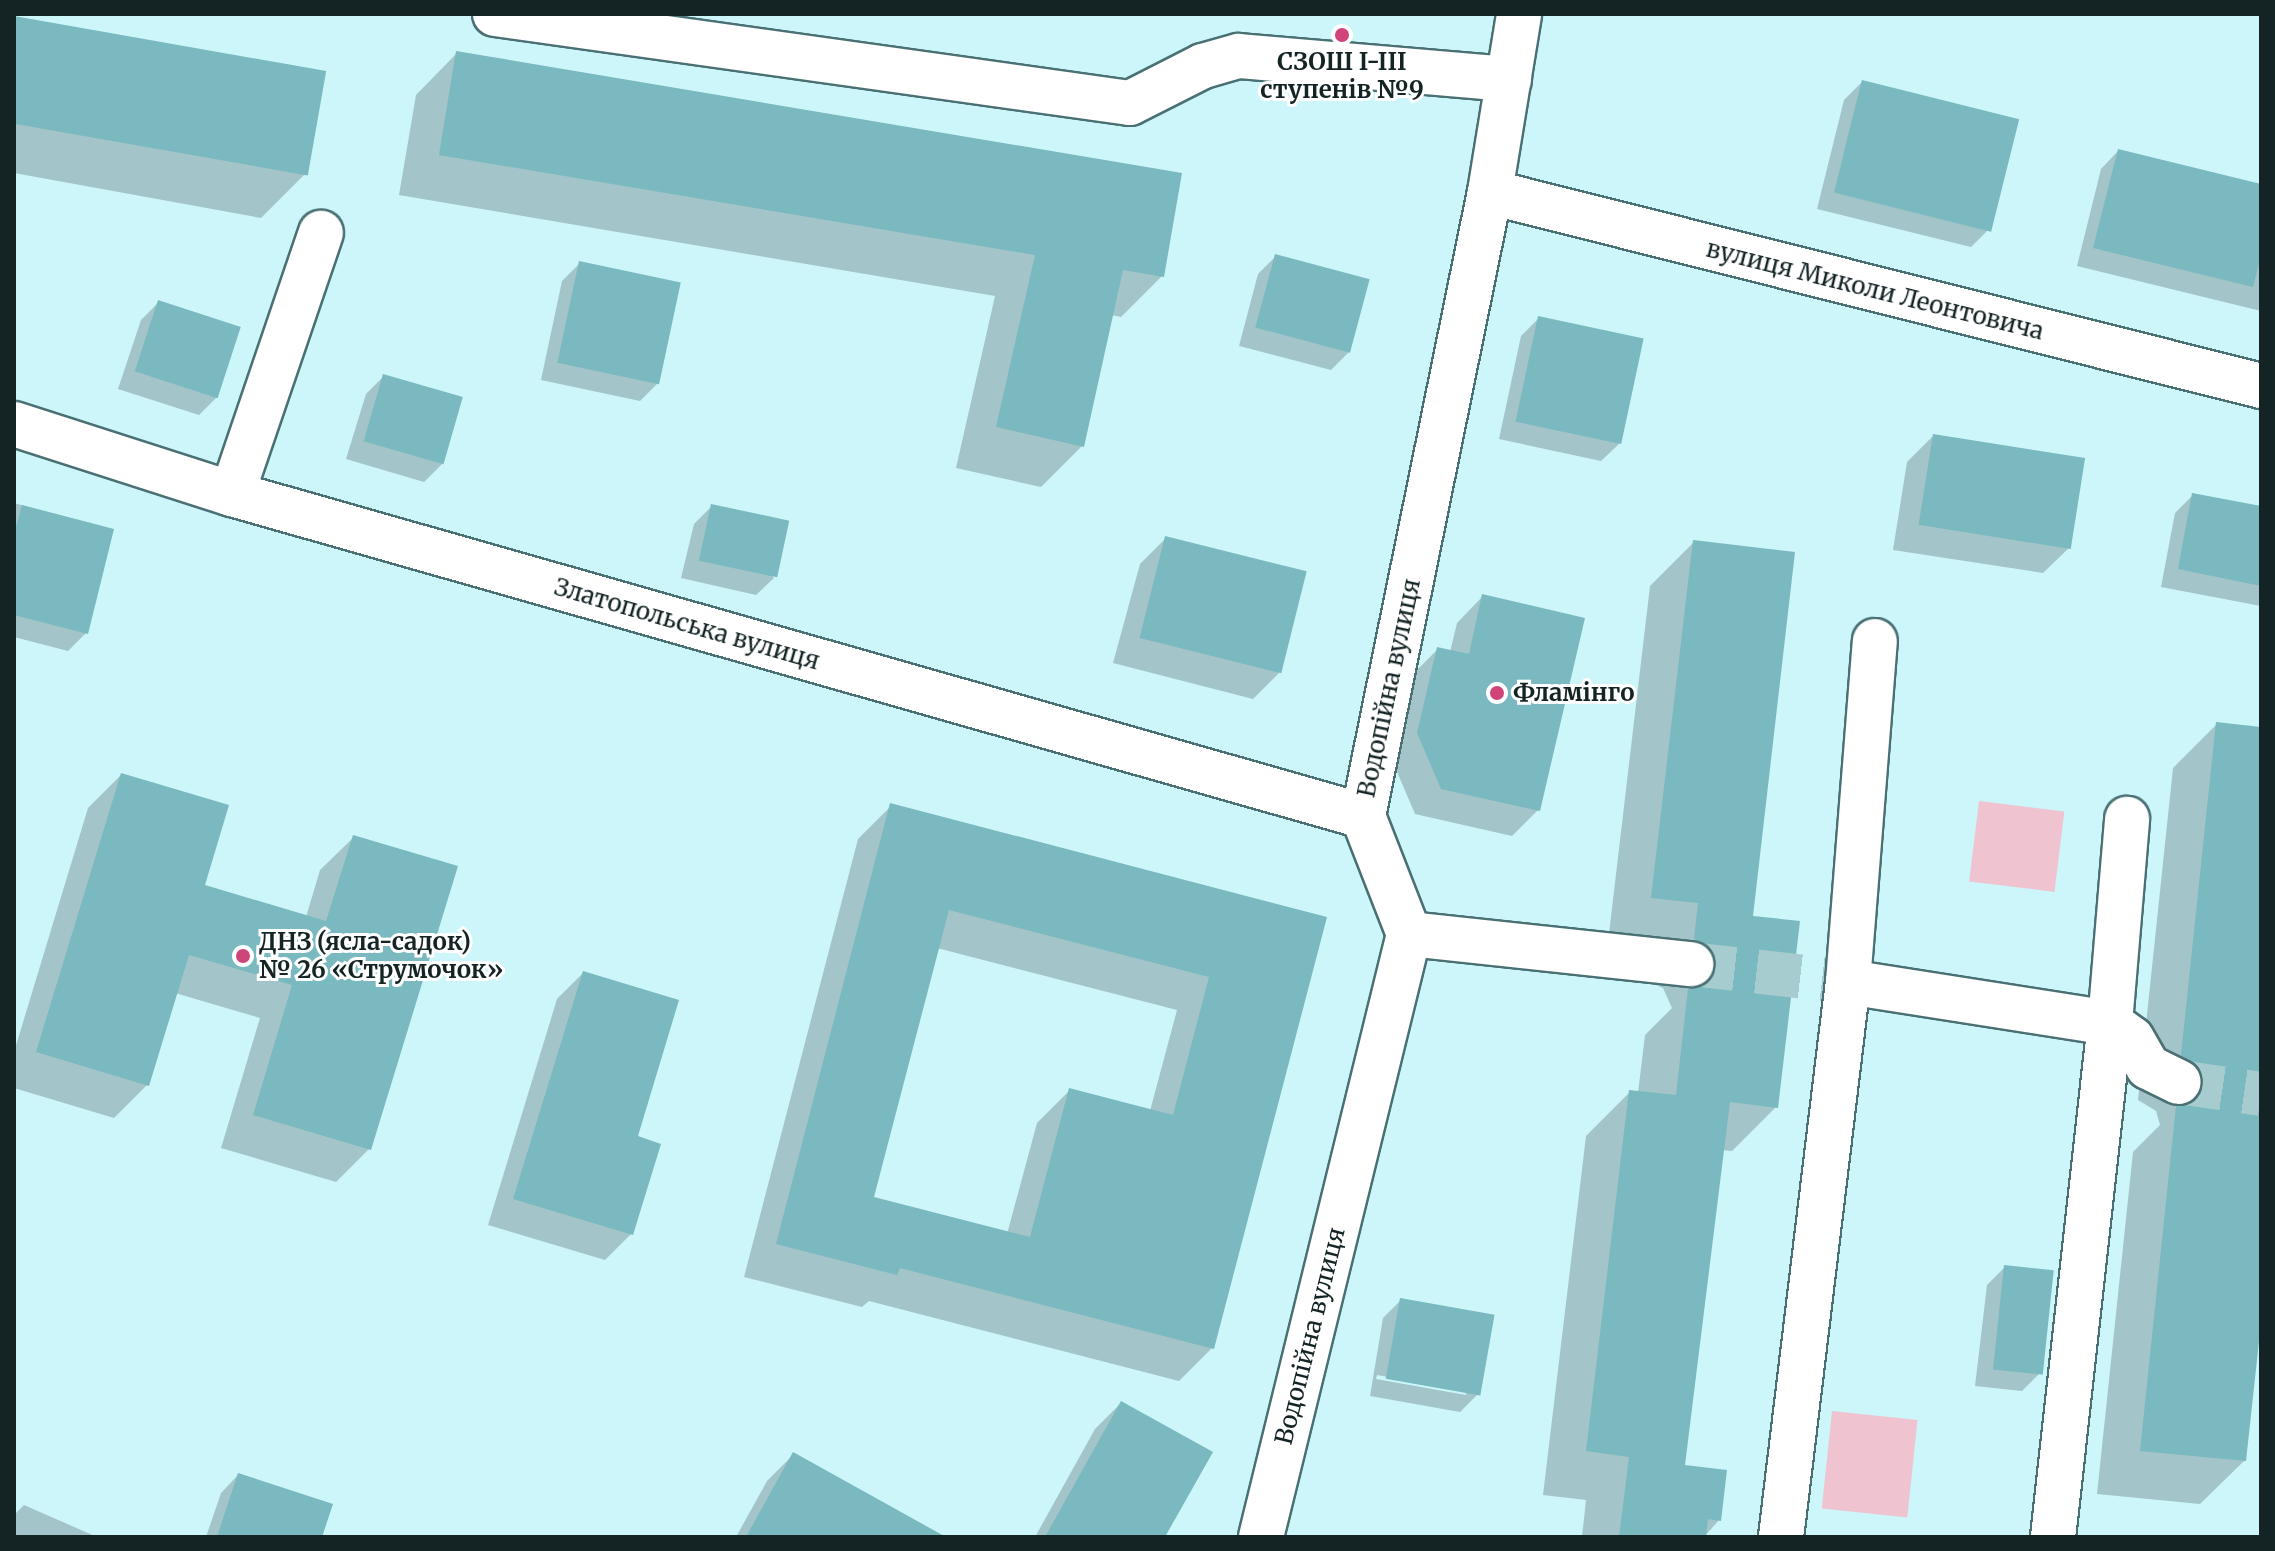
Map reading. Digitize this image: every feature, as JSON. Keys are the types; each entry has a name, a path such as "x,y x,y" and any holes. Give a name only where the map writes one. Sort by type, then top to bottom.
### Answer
{"street":[{"path":"495,14 1130,103 1203,66 1239,56 1509,79"},
{"name":"Водопійна вулиця","path":"1261,1537 1409,934 1363,816 1490,192 1519,14"},
{"name":"вулиця Миколи Леонтовича","path":"1490,192 2261,386"},
{"path":"232,494 321,233"},
{"name":"Златопольська вулиця","path":"14,424 232,494 1363,816"},
{"path":"1781,1537 1848,982 1875,641"},
{"path":"2053,1537 2110,1023 2127,819"},
{"path":"1409,934 1691,964"},
{"path":"1848,982 2110,1023 2132,1039 2148,1067 2179,1082"}],"shaded area":[{"path":"1979,801 2064,811 2054,892 1969,881"},
{"path":"1832,1411 1918,1420 1907,1517 1822,1508"}],"building":[{"path":"14,16 326,71 308,175 14,124"},
{"path":"456,51 1182,173 1164,277 1123,270 1084,447 996,427 1035,255 439,155"},
{"path":"1862,80 2019,119 1991,232 1834,193"},
{"path":"2118,149 2261,184 2261,256 2253,287 2093,248"},
{"path":"1275,254 1370,279 1350,353 1255,327"},
{"path":"579,261 681,283 659,384 557,363"},
{"path":"158,300 241,327 218,398 135,371"},
{"path":"1538,316 1644,338 1621,444 1516,422"},
{"path":"383,374 463,397 443,464 364,441"},
{"path":"1933,434 2085,458 2071,549 1919,525"},
{"path":"2192,493 2261,506 2261,586 2178,569"},
{"path":"711,504 789,521 777,577 699,561"},
{"path":"22,505 114,529 88,634 14,615 14,535"},
{"path":"1165,536 1307,571 1281,673 1140,638"},
{"path":"1693,540 1795,552 1753,916 1800,921 1778,1108 1730,1102 1685,1465 1727,1470 1721,1521 1708,1519 1706,1537 1619,1537 1629,1457 1586,1451 1629,1090 1676,1095 1688,989 1711,979 1716,966 1706,944 1694,939 1698,903 1651,898"},
{"name":"Фламінго","path":"1482,594 1585,618 1540,811 1441,789 1417,733 1437,647 1469,654"},
{"path":"2216,722 2261,727 2261,1323 2246,1461 2140,1451 2176,1106 2194,1102 2204,1081 2199,1067 2181,1055"},
{"path":"121,773 229,805 205,885 326,921 353,835 458,866 371,1150 253,1115 292,985 189,955 149,1086 36,1052"},
{"path":"890,803 1327,917 1214,1349 900,1268 897,1275 776,1244","holes":["949,910 1209,977 1173,1115 1069,1088 1030,1237 874,1197"]},
{"path":"583,971 679,1000 638,1136 661,1144 633,1235 513,1199"},
{"path":"2004,1265 2054,1270 2043,1375 1993,1369"},
{"path":"1400,1298 1495,1315 1480,1395 1386,1379"},
{"path":"1121,1401 1213,1452 1165,1537 1045,1537"},
{"path":"793,1452 946,1537 746,1537"},
{"path":"238,1473 333,1504 322,1537 217,1537"}],"tunnel":[{"path":"1691,964 1848,982"},
{"path":"2179,1082 2261,1094"}],"place":[{"name":"СЗОШ І-ІІІ ступенів №9","path":"1342,35"},
{"name":"Фламінго","path":"1497,693"},
{"name":"ДНЗ (ясла-садок) № 26 «Струмочок»","path":"243,956"}]}
